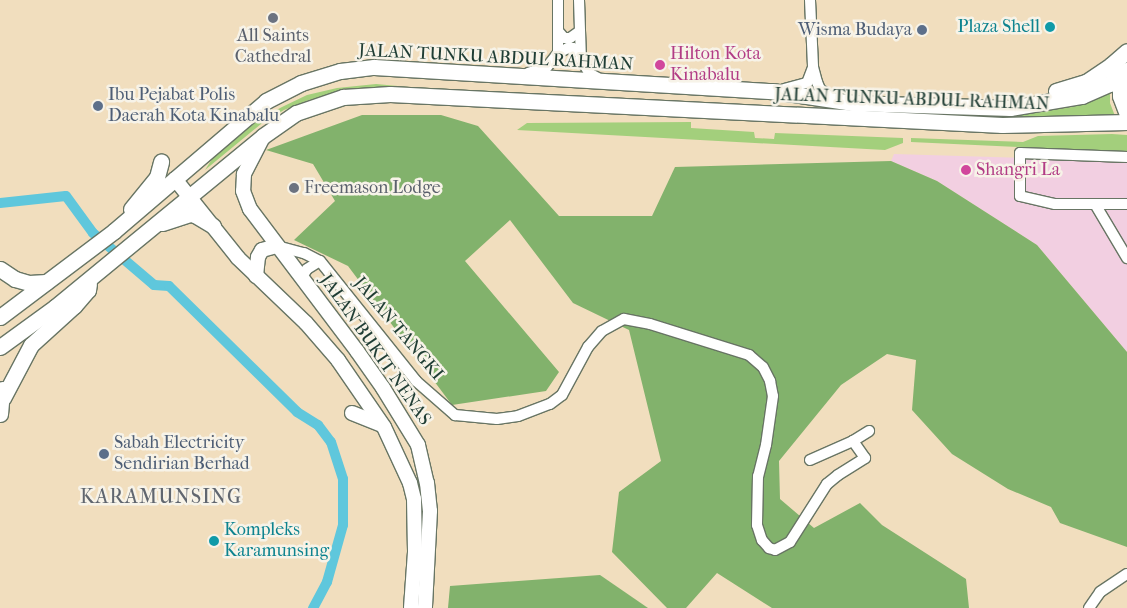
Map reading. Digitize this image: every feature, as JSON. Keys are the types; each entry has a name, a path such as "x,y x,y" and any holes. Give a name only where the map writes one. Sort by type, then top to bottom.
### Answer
{"main road":[{"path":"1010,108 1027,99 1086,82 1112,66 1127,51"},
{"name":"JALAN TUNKU ABDUL RAHMAN","path":"0,317 114,231 266,101 278,93 323,76 374,67 772,91 832,98 853,103 1010,108 1082,96 1109,84 1125,71"},
{"path":"1125,71 1120,84 1120,96 1127,114"},
{"name":"JALAN TUNKU ABDUL RAHMAN","path":"3,344 90,278 263,136 296,113 316,105 366,94 1002,125 1127,122"},
{"name":"JALAN BUKIT NENAS","path":"263,136 244,174 243,191 250,209 383,388 418,445 427,482 430,511 426,608"},
{"path":"127,220 133,205 157,177 161,162"},
{"name":"JALAN BUKIT NENAS","path":"175,178 238,258 306,323 338,360 384,427 410,483 414,500 415,552 411,608"},
{"path":"154,226 190,214 213,226"},
{"path":"256,276 258,257 262,250 277,246"},
{"path":"0,269 15,279 29,282 46,282"},
{"path":"0,414 3,398 31,346 88,290 90,278"},
{"path":"337,328 372,387 367,401"},
{"path":"0,381 3,398"},
{"path":"352,413 372,420 384,427"}],"street":[{"path":"558,0 558,53"},
{"path":"579,0 580,53 589,73 604,80"},
{"path":"810,0 813,66 820,89 832,98"},
{"path":"558,31 564,38 570,38 580,31"},
{"path":"517,77 547,66 558,53 568,48 574,48 580,53"},
{"path":"772,91 807,83 813,66"},
{"path":"1127,157 1020,153 1020,196 1055,204 1127,204"},
{"path":"1095,204 1127,258"},
{"name":"JALAN TANGKI","path":"277,246 312,256 320,261 416,381 455,414 497,419 518,416 550,404 562,395 588,347 602,331 624,319 650,324 749,354 763,367 770,381 773,396 766,445 758,476 758,525 762,540 769,548 775,550 790,542 827,484 838,474 865,458 853,441"},
{"path":"302,277 307,269 320,261"},
{"path":"810,460 853,441 868,431"},
{"path":"1089,608 1100,592 1127,574"}],"shaded area":[{"path":"894,154 1127,161 1127,352 1037,245 937,181 891,161"}],"green space":[{"path":"376,84 772,106 339,92 309,100 284,110 261,124 205,170 212,159 258,120 282,107 307,95 337,88"},
{"path":"1110,92 1110,103 1115,116 998,121 998,118 1072,107 1090,102"},
{"path":"362,115 441,115 478,126 559,216 652,216 675,167 891,161 937,181 1037,245 1127,352 1127,547 1060,523 1051,507 1008,489 952,454 912,410 916,360 887,354 841,385 779,461 780,499 814,528 860,503 882,525 966,579 969,608 772,608 717,573 686,608 667,608 612,552 619,492 661,461 629,330 573,303 510,220 465,261 559,372 546,391 452,405 348,266 294,240 335,201 313,164 266,150"},
{"path":"691,122 691,128 754,132 755,138 774,139 775,133 903,138 903,143 885,150 517,130 527,123"},
{"path":"1127,135 1127,152 911,142 911,138 1023,142 1038,136"},
{"path":"600,575 648,608 448,608 450,586"}],"waterway":[{"path":"0,203 66,196 93,233 154,285 169,286 297,412 318,425 331,442 343,479 343,525 327,582 313,608"}],"place":[{"name":"All Saints Cathedral","path":"273,18"},
{"name":"Plaza Shell","path":"1050,27"},
{"name":"Wisma Budaya","path":"922,30"},
{"name":"Hilton Kota Kinabalu","path":"660,65"},
{"name":"Ibu Pejabat Polis Daerah Kota Kinabalu","path":"98,106"},
{"name":"Shangri La","path":"966,170"},
{"name":"Freemason Lodge","path":"294,188"},
{"name":"Sabah Electricity Sendirian Berhad","path":"104,454"},
{"name":"Kompleks Karamunsing","path":"214,541"}],"district":[{"name":"KARAMUNSING","path":"161,496"}]}
